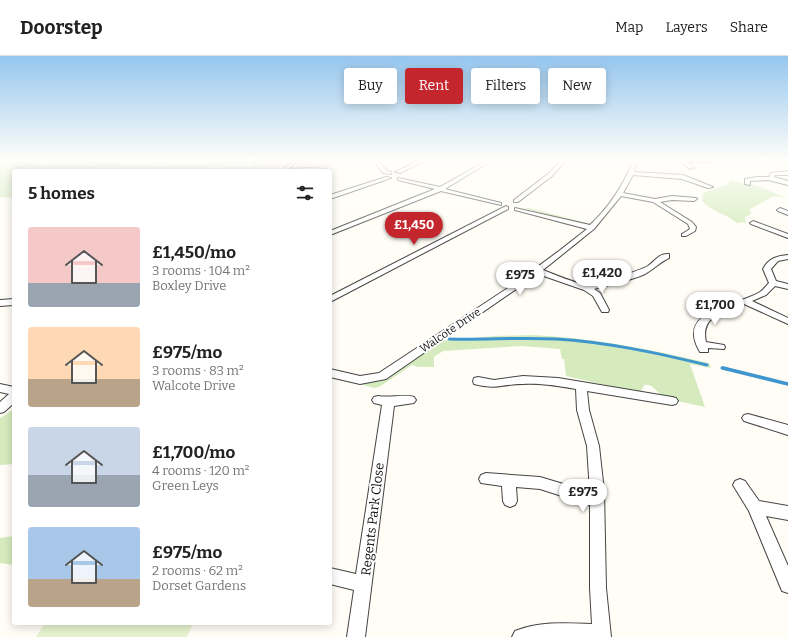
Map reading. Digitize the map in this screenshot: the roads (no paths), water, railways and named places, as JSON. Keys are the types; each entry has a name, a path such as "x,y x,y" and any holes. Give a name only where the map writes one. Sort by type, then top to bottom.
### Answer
{"street":[{"path":"332,195 353,188"},
{"path":"444,188 595,226"},
{"path":"332,232 444,188"},
{"path":"332,298 440,243 530,188"},
{"name":"Walcote Drive","path":"332,373 360,380 382,376 537,271 574,244 595,226 621,194 624,188"},
{"path":"621,194 655,201 690,223 693,227 692,230 684,233"},
{"path":"655,201 672,198 694,199"},
{"path":"507,203 520,207"},
{"path":"780,210 788,213"},
{"path":"753,223 788,236"},
{"path":"587,288 641,273 652,268 660,260 667,256"},
{"path":"773,284 767,269 770,263 777,259 788,257"},
{"path":"537,271 587,288 597,295 605,310"},
{"path":"773,284 788,287"},
{"path":"720,347 703,347 700,335 701,325 708,317 764,294 773,284"},
{"path":"0,303 12,302"},
{"path":"746,302 788,321"},
{"path":"478,381 495,389 523,380 558,382 581,386 650,393 672,401"},
{"path":"521,637 534,633 565,631 601,635 598,588 597,501 593,446 583,410 581,386"},
{"path":"0,388 12,390"},
{"path":"0,409 12,398"},
{"name":"Regents Park Close","path":"356,637 386,414 384,401 410,400"},
{"path":"748,418 788,430"},
{"path":"486,479 540,484 597,501"},
{"path":"509,480 510,501"},
{"path":"740,485 755,507 788,585"},
{"path":"755,507 788,513"},
{"path":"332,576 364,584"}],"waterway":[{"path":"449,339 530,338 575,340 669,356 707,365"},
{"path":"722,368 727,369"},
{"path":"723,368 788,384"}]}
